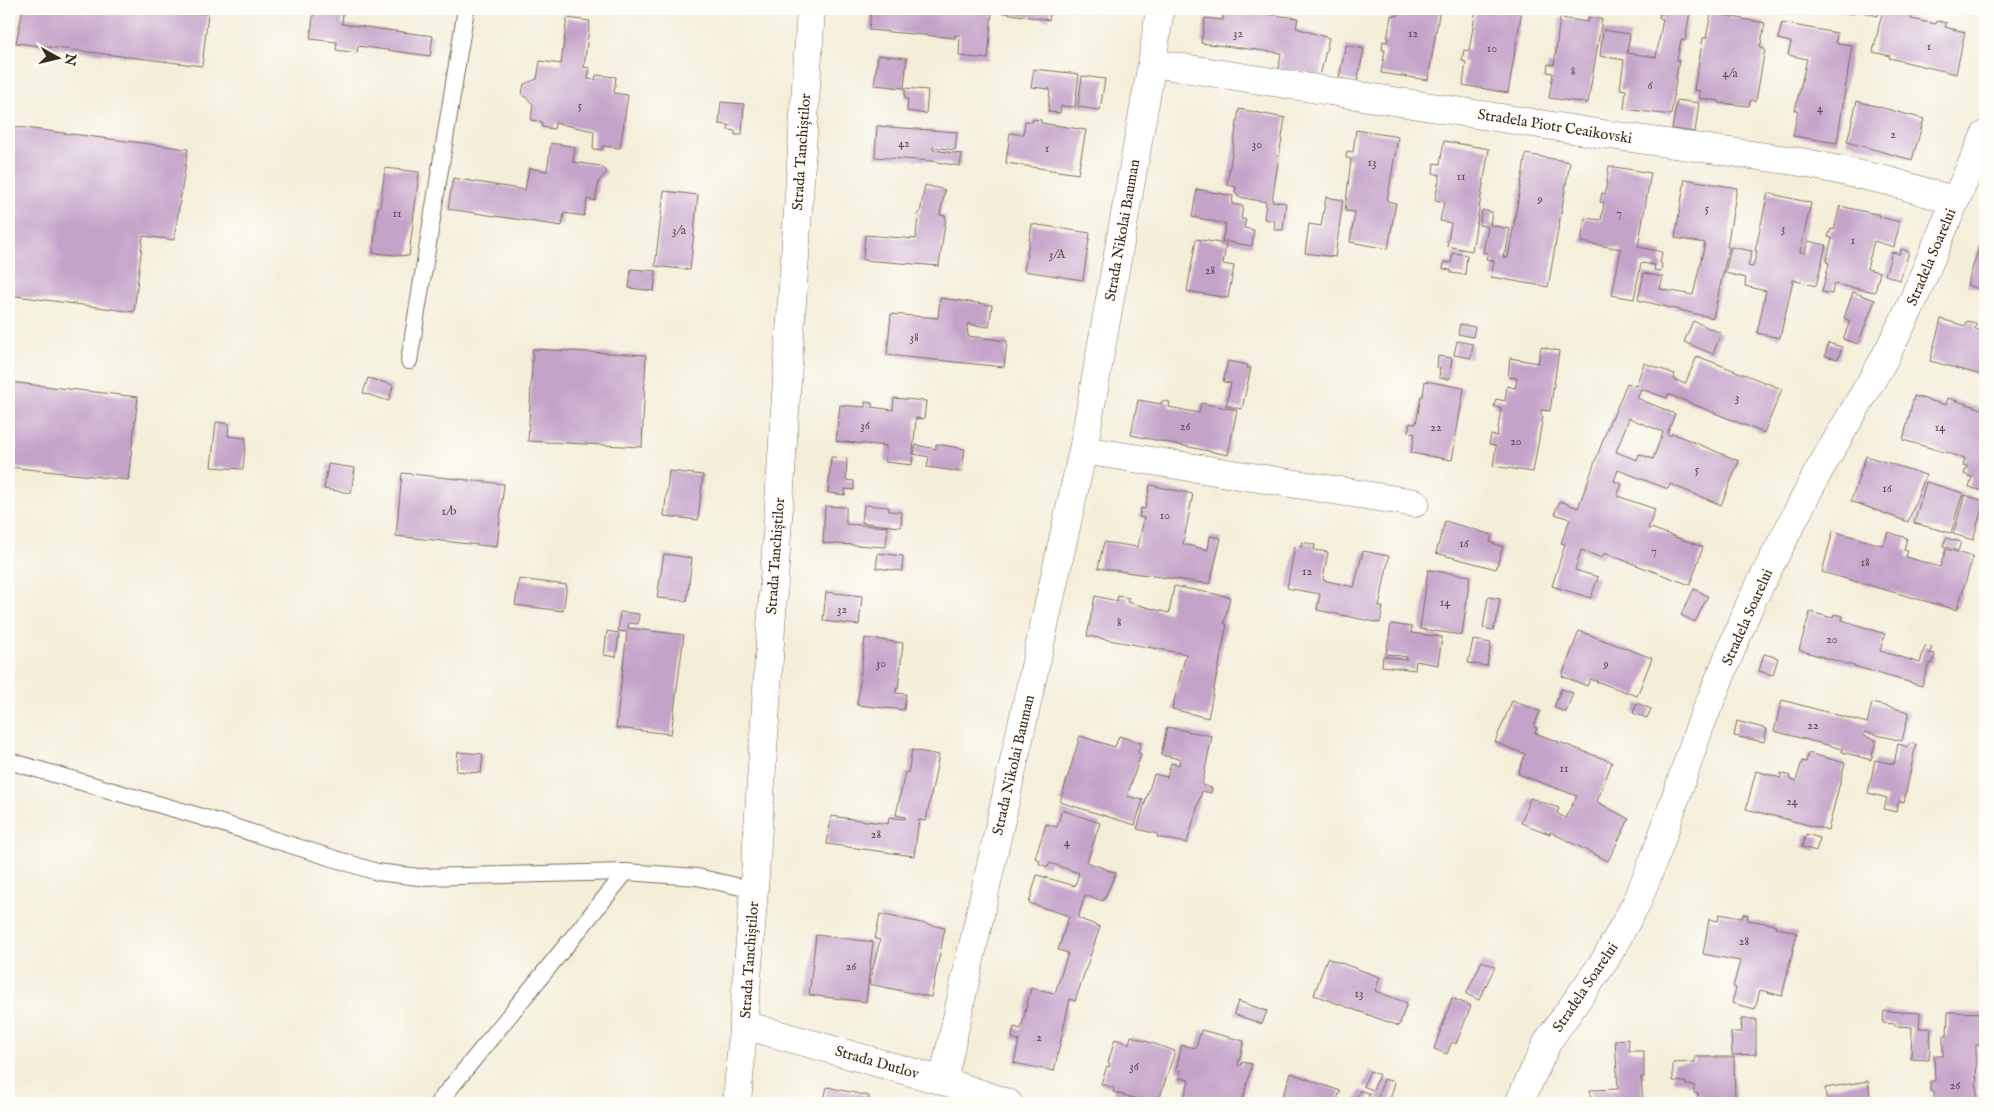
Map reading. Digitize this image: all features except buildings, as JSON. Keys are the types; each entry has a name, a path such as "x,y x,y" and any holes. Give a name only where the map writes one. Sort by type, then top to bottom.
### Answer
{"street":[{"name":"Strada Tanchiștilor","path":"737,1103 754,890 811,9"},
{"name":"Strada Nikolai Bauman","path":"943,1081 1084,450 1160,9"},
{"name":"Stradela Piotr Ceaikovski","path":"1152,63 1603,134 1801,162 1888,181 1955,201"},
{"name":"Stradela Soarelui","path":"1519,1103 1548,1041 1606,960 1637,902 1658,849 1700,726 1750,604 1818,472 1909,310 1985,134"},
{"path":"1084,450 1415,503"},
{"name":"Strada Dutlov","path":"744,1025 943,1081 1008,1103"}],"lane":[{"path":"409,361 466,9"},
{"path":"9,761 192,814 377,872 419,877 626,872 697,877 754,890"},
{"path":"438,1103 626,872"}]}
